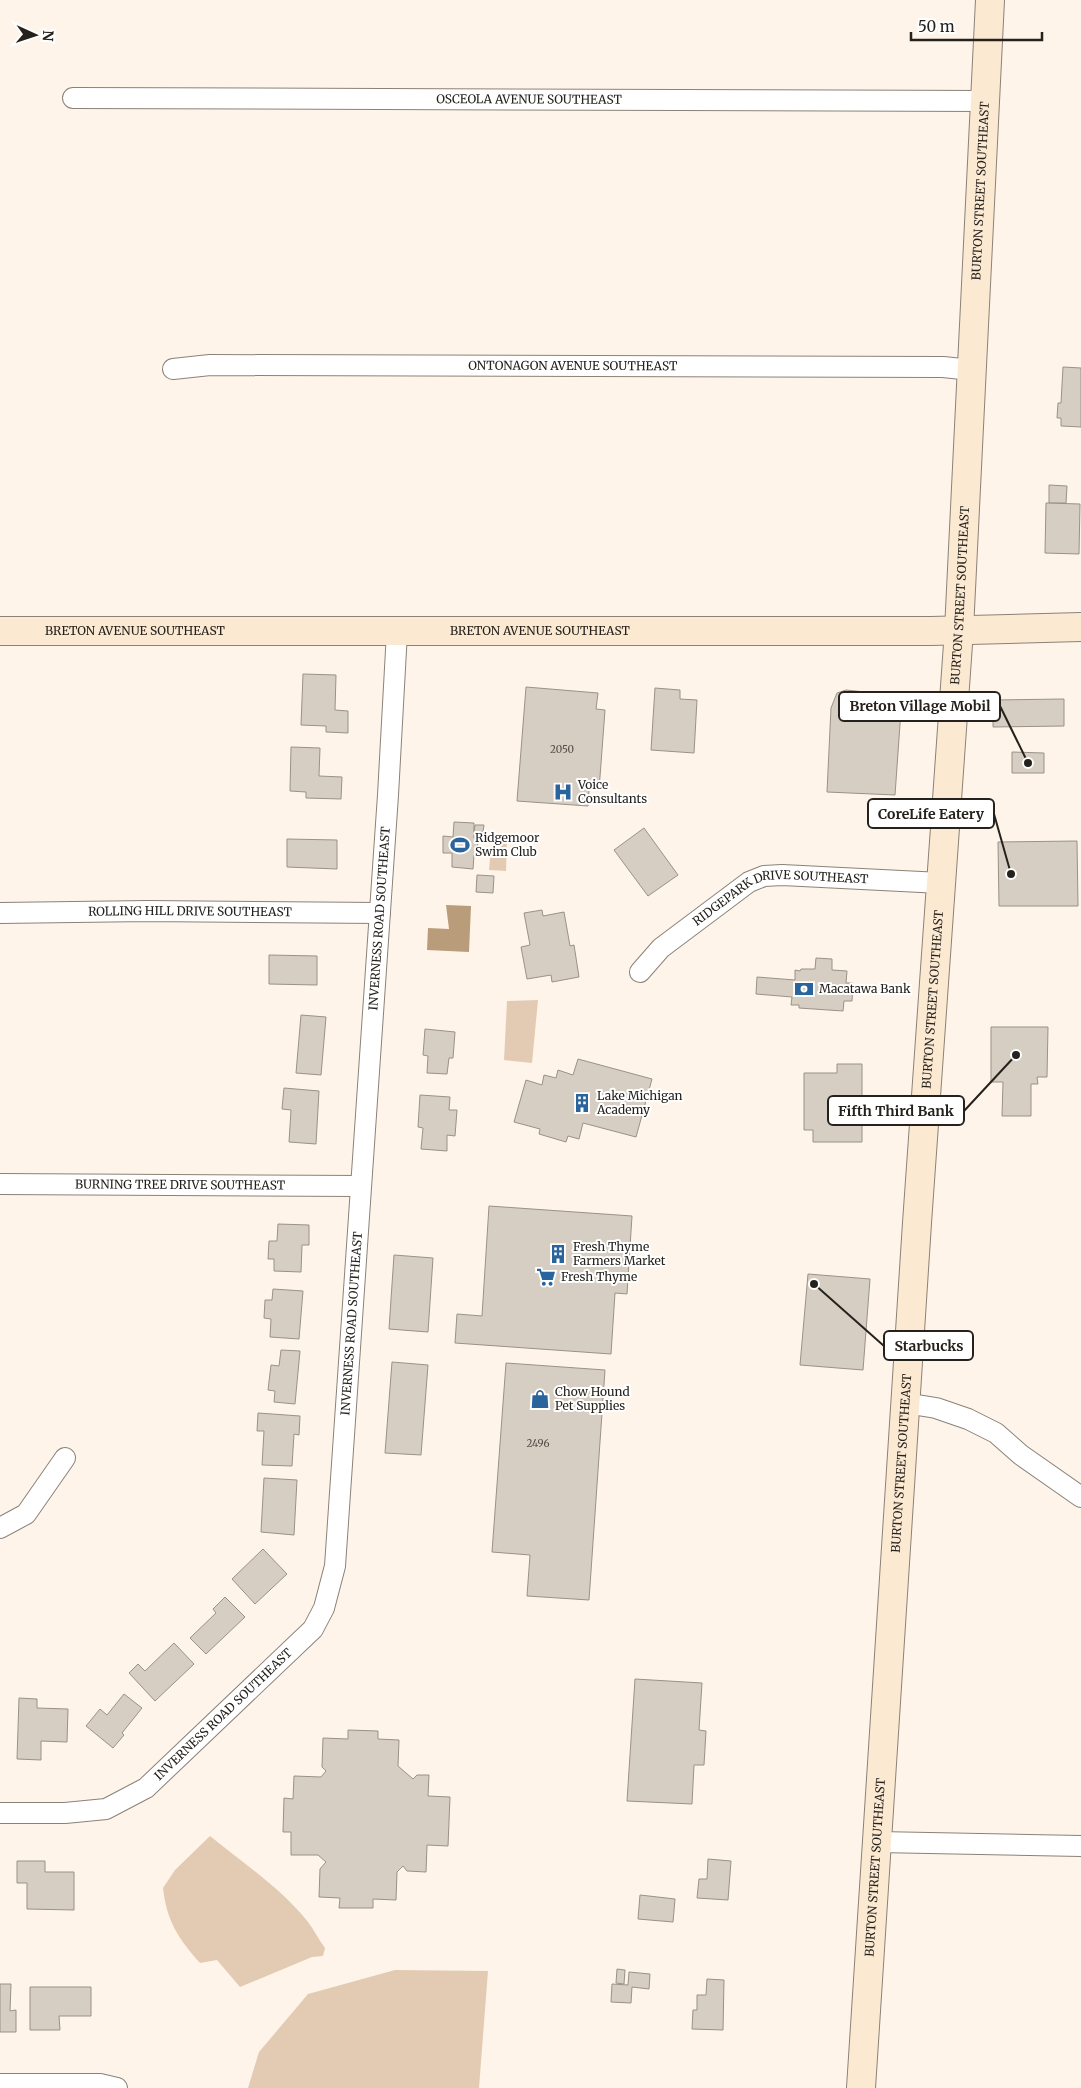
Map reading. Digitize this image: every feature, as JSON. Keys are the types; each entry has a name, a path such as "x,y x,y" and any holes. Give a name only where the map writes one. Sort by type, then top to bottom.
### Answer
{"main road":[{"name":"BURTON STREET SOUTHEAST","path":"861,2088 905,1403 959,630 990,0"},
{"name":"BRETON AVENUE SOUTHEAST","path":"0,631 959,630 1081,627"}],"street":[{"name":"OSCEOLA AVENUE SOUTHEAST","path":"72,98 985,101"},
{"name":"ONTONAGON AVENUE SOUTHEAST","path":"173,369 220,364 943,366 972,370"},
{"name":"INVERNESS ROAD SOUTHEAST","path":"0,1813 65,1813 106,1809 146,1788 313,1629 324,1608 335,1566 380,913 397,632"},
{"name":"RIDGEPARK DRIVE SOUTHEAST","path":"640,972 661,948 757,878 771,875 790,875 941,883"},
{"name":"ROLLING HILL DRIVE SOUTHEAST","path":"0,914 148,911 380,913"},
{"name":"BURNING TREE DRIVE SOUTHEAST","path":"0,1184 360,1186"},
{"path":"905,1403 936,1408 996,1433 1022,1455 1081,1498"},
{"path":"0,1528 26,1514 65,1458"},
{"path":"878,1842 1081,1846"},
{"path":"0,2084 100,2084 117,2088"}],"shaded area":[{"path":"500,839 507,840 506,871 489,870 491,848 500,847"},
{"path":"446,905 471,906 469,952 427,950 428,928 449,929"},
{"path":"538,1000 532,1063 504,1060 507,1001"},
{"path":"210,1836 286,1898 308,1922 325,1948 323,1956 312,1957 240,1987 217,1960 200,1963 175,1929 167,1911 163,1888 175,1870"},
{"path":"395,1970 488,1971 479,2088 248,2088 259,2052 308,1994"}],"building":[{"path":"1063,367 1081,368 1081,427 1061,426 1061,418 1057,418 1058,403 1061,403"},
{"path":"1049,485 1067,486 1066,503 1049,503"},
{"path":"1046,503 1080,504 1079,554 1045,553"},
{"path":"303,674 336,675 335,710 348,711 348,733 326,732 326,726 301,725"},
{"path":"526,687 598,693 596,709 605,710 599,790 589,789 588,806 517,801"},
{"path":"655,688 680,690 680,699 697,700 694,753 651,750"},
{"path":"846,690 902,696 895,795 827,792 831,708 837,693"},
{"path":"1064,699 1064,726 993,727 993,700"},
{"path":"291,747 320,748 319,776 342,777 341,799 306,798 306,792 290,791"},
{"path":"1012,752 1044,753 1044,773 1012,773"},
{"name":"Ridgemoor Swim Club","path":"454,822 474,823 474,838 478,838 477,855 474,855 473,869 452,867 452,853 443,853 443,836 453,837"},
{"path":"475,825 484,825 483,832 474,832"},
{"path":"644,828 678,875 648,896 614,850"},
{"path":"287,839 337,840 337,869 287,867"},
{"path":"1077,841 1078,906 999,906 998,842"},
{"path":"477,875 494,876 493,893 476,892"},
{"path":"542,910 543,916 564,912 570,946 574,945 579,977 552,982 551,975 527,979 521,947 530,945 524,913"},
{"path":"269,955 317,956 317,985 269,984"},
{"name":"Macatawa Bank","path":"816,958 832,959 832,970 847,971 846,983 853,983 852,1001 844,1001 843,1011 799,1008 799,1005 791,1005 792,997 756,994 757,977 795,980 795,970 815,969"},
{"path":"301,1015 326,1017 321,1075 296,1073"},
{"path":"991,1027 1048,1027 1047,1077 1037,1077 1038,1084 1031,1084 1031,1116 1002,1116 1003,1082 991,1082"},
{"path":"425,1029 455,1032 453,1058 449,1058 447,1074 427,1073 428,1056 423,1055"},
{"name":"Lake Michigan Academy","path":"578,1059 652,1079 636,1137 583,1123 579,1139 568,1136 566,1142 539,1134 540,1129 514,1122 526,1080 542,1085 544,1075 556,1078 558,1070 573,1075"},
{"path":"837,1064 862,1064 862,1142 813,1142 813,1130 804,1130 804,1073 837,1073"},
{"path":"284,1088 319,1091 316,1144 289,1142 291,1110 282,1109"},
{"path":"420,1095 450,1097 449,1110 457,1110 455,1136 447,1135 447,1151 421,1149 423,1128 418,1127"},
{"name":"Fresh Thyme Farmers Market","path":"489,1206 632,1216 627,1294 615,1293 611,1354 455,1343 457,1314 482,1316"},
{"path":"278,1224 309,1225 309,1245 302,1245 301,1272 274,1271 274,1259 268,1259 269,1241 277,1241"},
{"path":"394,1255 433,1258 428,1332 389,1329"},
{"path":"808,1274 870,1279 863,1370 800,1365"},
{"path":"273,1289 303,1291 299,1339 270,1337 271,1319 264,1318 265,1300 272,1300"},
{"path":"281,1350 300,1351 295,1404 274,1402 275,1391 268,1390 271,1365 279,1366"},
{"path":"392,1362 428,1365 421,1455 385,1453"},
{"path":"506,1363 605,1370 589,1600 527,1596 530,1555 492,1552"},
{"path":"258,1413 300,1416 299,1435 294,1434 292,1466 262,1465 264,1431 257,1431"},
{"path":"264,1478 297,1480 294,1535 261,1532"},
{"path":"263,1549 287,1574 255,1604 232,1579"},
{"path":"225,1597 245,1617 206,1654 190,1638 216,1613 213,1609"},
{"path":"174,1643 194,1664 155,1701 129,1673 138,1664 145,1671"},
{"path":"635,1679 702,1683 699,1730 706,1731 704,1765 694,1765 692,1804 627,1801"},
{"path":"124,1694 142,1708 122,1733 124,1735 113,1748 86,1726 100,1709 107,1715"},
{"path":"19,1698 37,1699 37,1708 68,1709 67,1742 41,1741 41,1760 17,1759"},
{"path":"348,1730 378,1731 378,1739 399,1740 398,1766 413,1779 417,1775 429,1775 428,1796 450,1797 448,1846 427,1845 426,1872 407,1871 403,1866 397,1872 396,1900 373,1899 373,1908 339,1908 340,1898 319,1897 320,1869 326,1862 318,1855 291,1855 291,1832 283,1832 284,1798 293,1799 294,1776 321,1777 326,1771 322,1767 323,1738 348,1739"},
{"path":"708,1859 731,1861 728,1900 697,1898 699,1879 707,1879"},
{"path":"17,1861 45,1861 45,1872 74,1872 74,1910 27,1909 27,1883 17,1883"},
{"path":"640,1895 675,1899 673,1922 638,1919"},
{"path":"617,1969 625,1970 624,1984 616,1983"},
{"path":"629,1972 650,1974 649,1989 632,1987 631,2003 611,2002 612,1984 628,1985"},
{"path":"707,1979 724,1980 723,2030 692,2029 693,2010 697,2010 697,1995 706,1995"},
{"path":"0,1984 11,1984 10,2011 16,2010 16,2032 0,2032"},
{"path":"30,1987 91,1987 91,2016 59,2016 60,2030 30,2030"}],"place":[{"name":"Breton Village Mobil","path":"1028,763"},
{"name":"Voice Consultants","path":"563,792"},
{"name":"Ridgemoor Swim Club","path":"460,845"},
{"name":"CoreLife Eatery","path":"1011,874"},
{"name":"Macatawa Bank","path":"804,989"},
{"name":"Fifth Third Bank","path":"1016,1055"},
{"name":"Lake Michigan Academy","path":"582,1103"},
{"name":"Fresh Thyme Farmers Market","path":"558,1254"},
{"name":"Fresh Thyme","path":"546,1277"},
{"name":"Starbucks","path":"814,1284"},
{"name":"Chow Hound Pet Supplies","path":"540,1399"}]}
